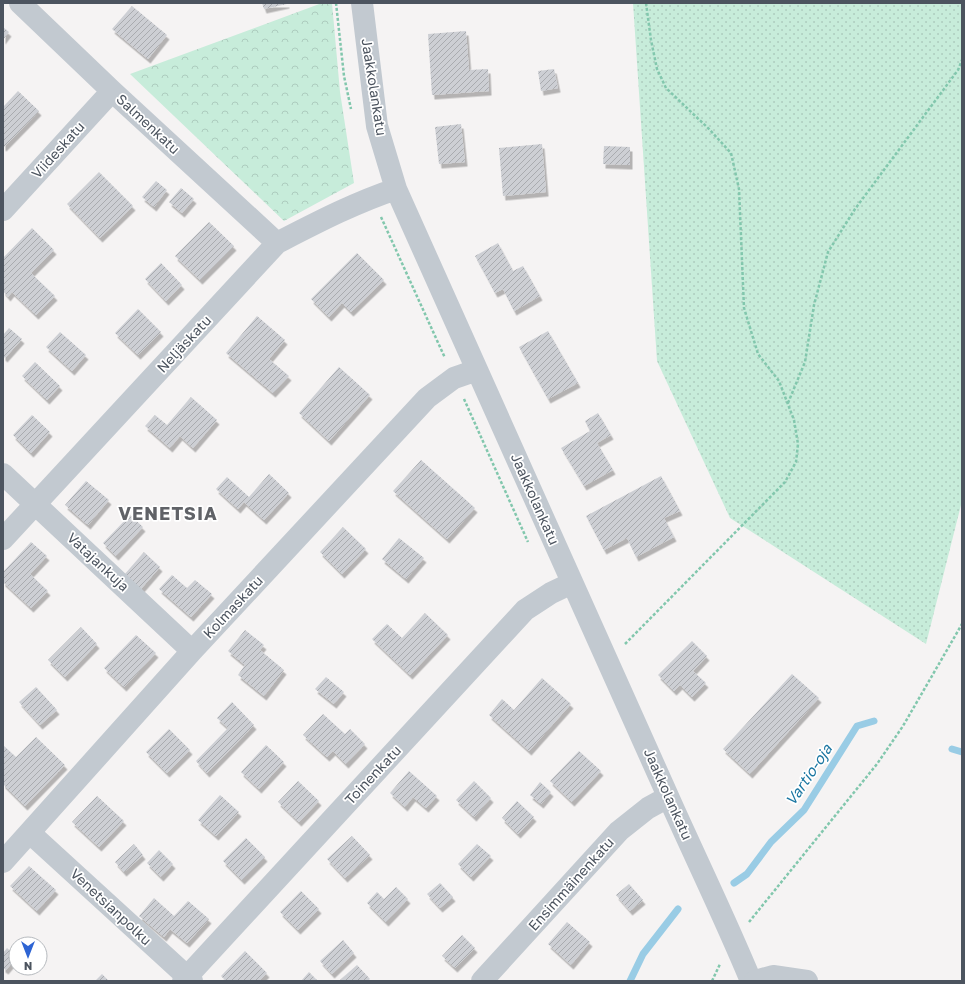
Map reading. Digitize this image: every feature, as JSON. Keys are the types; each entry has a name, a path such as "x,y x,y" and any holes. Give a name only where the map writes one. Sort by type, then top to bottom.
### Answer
{"street":[{"name":"Salmenkatu","path":"20,3 112,91 278,244"},
{"name":"Jaakkolankatu","path":"362,3 377,126 396,189 572,583 609,660 668,797 734,940 751,981"},
{"name":"Viideskatu","path":"3,210 112,91"},
{"name":"Neljäskatu","path":"3,539 278,244 339,212 372,197 396,189"},
{"name":"Kolmaskatu","path":"3,862 192,651 427,398 454,378 477,370"},
{"name":"Vatajankuja","path":"3,474 192,651"},
{"name":"Toinenkatu","path":"187,980 525,610 551,593 572,583"},
{"name":"Ensimmäinenkatu","path":"482,981 619,831 648,808 668,797"},
{"name":"Venetsianpolku","path":"30,833 187,980"},
{"path":"755,981 773,976 807,981"}],"path":[{"path":"609,660 785,482 796,462 798,444 794,420 788,403 779,381 758,354 744,308 739,189 731,153 709,129 666,88 657,68 651,40 646,3"},
{"path":"788,403 805,362 814,305 828,252 856,209 958,70 962,60"},
{"path":"712,981 722,958 734,940 877,764 903,726 962,624"}],"green space":[{"path":"322,3 332,3 340,92 354,183 284,221 130,74"},
{"path":"633,3 962,3 962,501 926,644 730,518 657,361"}],"building":[{"path":"262,3 287,3 287,4 264,9"},
{"path":"132,6 167,35 148,59 112,29"},
{"path":"3,27 9,32 3,40"},
{"path":"466,31 469,70 488,69 489,91 432,95 428,34"},
{"path":"554,69 558,88 541,91 538,71"},
{"path":"18,91 39,111 4,147 3,107"},
{"path":"461,124 465,162 439,164 435,127"},
{"path":"542,144 546,192 503,196 499,148"},
{"path":"604,146 630,147 630,165 603,164"},
{"path":"99,172 133,206 100,238 67,204"},
{"path":"156,181 167,190 154,207 142,197"},
{"path":"181,188 194,199 182,213 169,202"},
{"path":"209,222 234,246 200,280 175,256"},
{"path":"32,228 54,250 31,273 55,296 36,315 12,292 8,297 3,291 3,258"},
{"path":"498,243 513,271 523,266 540,296 514,311 503,289 495,293 475,256"},
{"path":"357,253 384,280 351,312 342,303 329,317 311,299"},
{"path":"161,263 182,285 166,301 145,279"},
{"path":"138,309 161,332 138,355 115,333"},
{"path":"257,316 285,340 269,359 289,376 273,393 226,353"},
{"path":"9,328 22,339 5,358 3,356 3,335"},
{"path":"548,331 578,383 548,399 519,347"},
{"path":"60,332 86,355 72,371 46,347"},
{"path":"35,362 60,386 47,400 22,376"},
{"path":"339,367 370,395 329,441 299,413"},
{"path":"191,397 217,420 193,448 180,436 170,448 145,426 155,415 167,425"},
{"path":"598,413 611,435 597,443 613,470 584,486 561,448 590,431 585,421"},
{"path":"32,415 50,432 31,453 13,435"},
{"path":"421,460 475,508 447,539 393,491"},
{"path":"269,474 289,493 264,520 244,502 238,509 216,489 227,477 249,497"},
{"path":"661,476 680,511 664,518 674,537 636,557 627,538 604,550 586,516"},
{"path":"86,481 109,500 88,525 65,505"},
{"path":"130,515 143,527 116,556 103,543"},
{"path":"343,527 366,549 342,574 320,552"},
{"path":"399,538 424,558 406,579 382,559"},
{"path":"31,542 47,556 30,574 48,591 31,608 3,582 3,572"},
{"path":"144,552 160,567 140,590 124,575"},
{"path":"172,575 187,588 195,580 212,594 191,617 159,589"},
{"path":"425,613 448,635 410,675 372,639 387,624 402,638"},
{"path":"81,627 97,644 65,677 48,660"},
{"path":"245,630 264,645 260,650 284,670 264,696 238,675 245,665 228,651"},
{"path":"136,635 156,653 124,687 104,668"},
{"path":"692,641 707,656 693,671 706,683 692,697 680,685 674,691 658,675"},
{"path":"792,674 819,698 750,774 723,749"},
{"path":"326,677 344,692 334,704 315,689"},
{"path":"542,678 571,704 529,751 489,715 502,699 514,710"},
{"path":"36,687 57,710 40,725 19,702"},
{"path":"232,702 254,725 207,773 196,761 228,728 217,718"},
{"path":"323,714 345,734 350,729 365,744 346,764 333,751 327,757 303,735"},
{"path":"169,729 190,750 167,773 146,752"},
{"path":"36,737 65,765 25,806 3,784 3,745 16,757"},
{"path":"266,745 284,762 259,789 241,772"},
{"path":"579,751 601,771 572,802 550,781"},
{"path":"409,771 437,796 426,808 413,797 405,807 390,793"},
{"path":"298,781 319,801 299,822 278,802"},
{"path":"474,781 491,798 474,817 456,800"},
{"path":"540,782 551,792 541,804 530,795"},
{"path":"220,795 239,812 216,836 198,820"},
{"path":"97,796 124,821 99,847 72,822"},
{"path":"517,801 534,817 518,834 502,818"},
{"path":"352,836 370,855 345,878 327,859"},
{"path":"246,838 265,857 242,880 223,861"},
{"path":"134,844 143,855 124,872 115,862"},
{"path":"477,844 491,856 471,877 458,864"},
{"path":"159,850 173,864 161,877 147,863"},
{"path":"29,866 56,890 37,911 10,886"},
{"path":"440,883 453,897 440,908 427,894"},
{"path":"629,884 643,900 630,911 616,895"},
{"path":"396,887 408,899 386,922 367,903 377,892 384,899"},
{"path":"301,891 319,909 298,930 280,912"},
{"path":"154,898 174,916 188,901 209,919 187,943 170,929 164,937 139,916"},
{"path":"567,922 590,942 571,965 548,944"},
{"path":"462,935 475,948 455,968 442,956"},
{"path":"343,940 354,953 332,974 320,961"},
{"path":"7,948 8,949 8,968 6,970 3,968 3,953"},
{"path":"245,951 267,973 259,981 226,981 221,976"},
{"path":"357,965 370,979 367,981 340,980"},
{"path":"309,972 318,981 301,981"},
{"path":"102,974 109,981 95,981"}],"waterway":[{"name":"Vartio-oja","path":"734,883 747,874 771,842 804,810 857,726 874,721"},
{"name":"Vartio-oja","path":"952,749 962,752"},
{"name":"Vartio-oja","path":"630,981 643,954 678,909"}],"district":[{"name":"VENETSIA","path":"168,514"}]}
